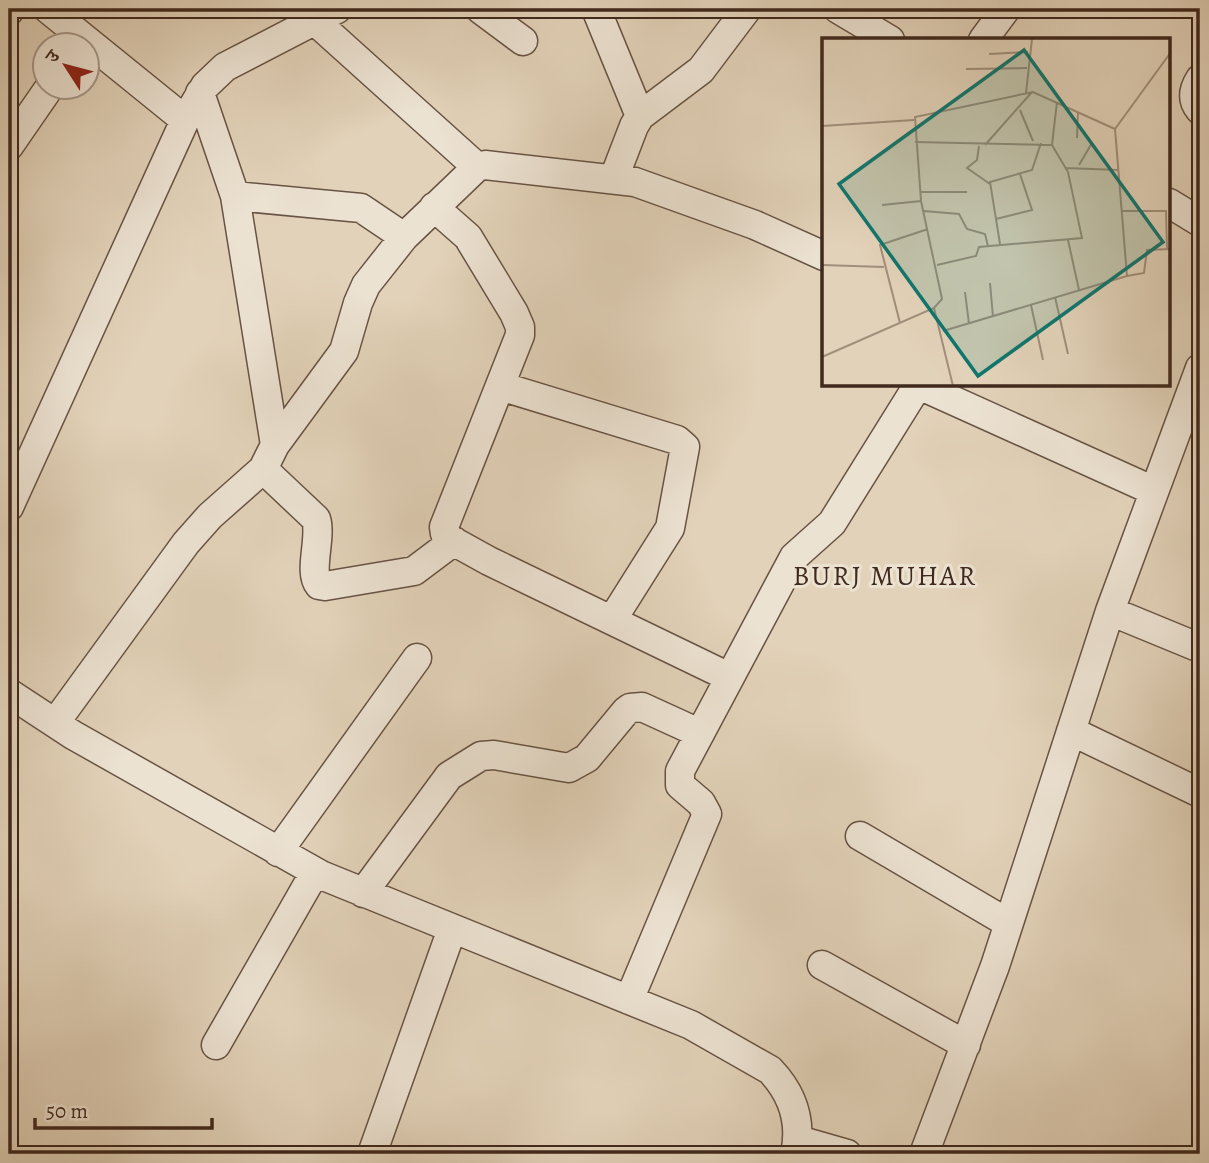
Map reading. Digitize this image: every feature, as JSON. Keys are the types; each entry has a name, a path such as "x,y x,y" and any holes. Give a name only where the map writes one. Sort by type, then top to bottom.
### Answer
{"street":[{"path":"48,9 72,32"},
{"path":"481,9 523,41"},
{"path":"596,9 640,116"},
{"path":"614,178 640,116 701,70 747,9"},
{"path":"838,9 887,38"},
{"path":"984,38 1006,9"},
{"path":"9,507 185,120 212,78 225,67 326,15 477,167"},
{"path":"102,57 185,120"},
{"path":"1200,79 1193,98 1200,110"},
{"path":"201,93 235,196 269,457 316,519 317,583 321,586 414,571 454,541"},
{"path":"9,146 40,102"},
{"path":"55,723 186,543 209,516 269,457 344,351 366,285 404,237 477,167 485,164 635,182 755,225 822,255"},
{"path":"235,196 361,208 404,237"},
{"path":"1170,205 1200,222"},
{"path":"434,207 468,237 518,321 520,335 444,527 447,537 489,561 729,677"},
{"path":"924,1154 995,966 1110,611 1200,368"},
{"path":"500,386 677,440 685,447 670,528 612,620"},
{"path":"629,1000 707,814 705,806 680,785 680,771 794,557 832,523 917,387"},
{"path":"922,387 1154,491"},
{"path":"1110,611 1200,648"},
{"path":"278,852 417,658"},
{"path":"9,693 73,735 315,872 691,1025 770,1070 780,1081 797,1116 797,1147 847,1154"},
{"path":"363,892 449,776 481,756 494,755 569,768 587,758 630,708 642,707 699,733"},
{"path":"1071,731 1200,793"},
{"path":"860,836 1008,923"},
{"path":"216,1045 315,872"},
{"path":"372,1154 452,929"},
{"path":"822,965 965,1045"}],"district":[{"name":"BURJ MUHAR","path":"885,576"}]}
